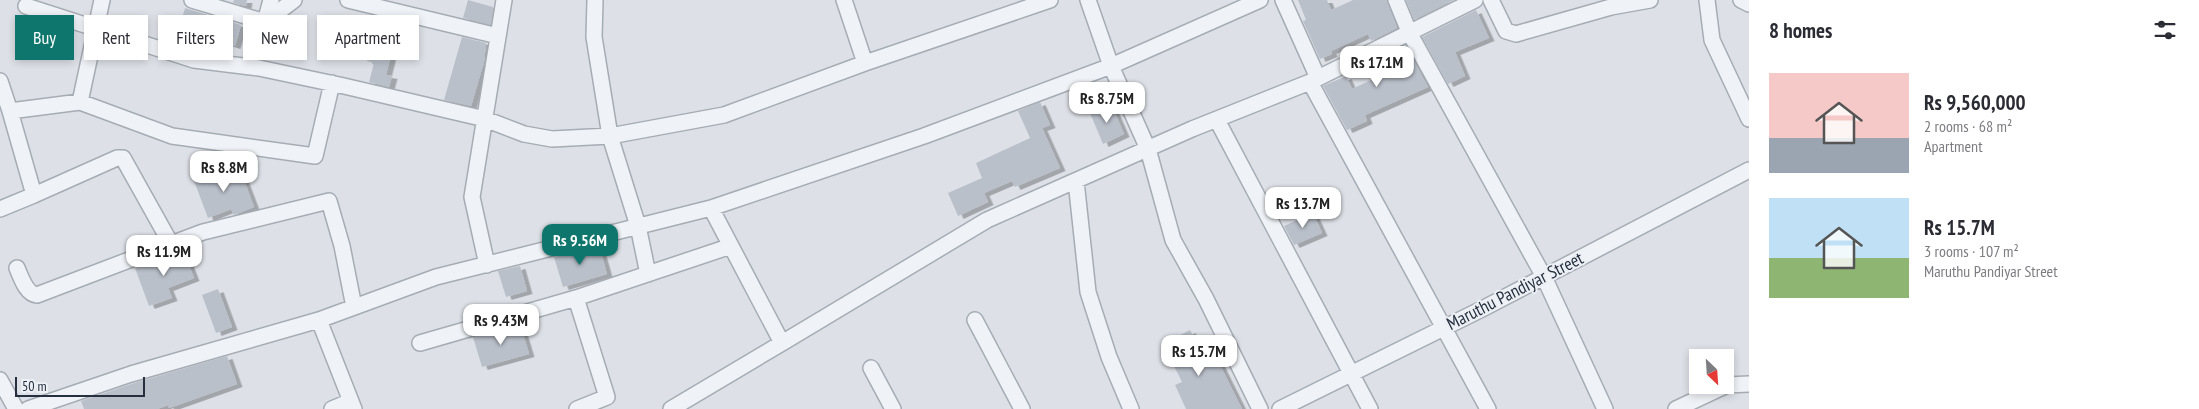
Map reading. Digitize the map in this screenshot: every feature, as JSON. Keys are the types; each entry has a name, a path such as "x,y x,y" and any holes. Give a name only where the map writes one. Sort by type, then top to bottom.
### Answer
{"street":[{"path":"99,15 102,0"},
{"path":"192,0 243,15"},
{"path":"267,15 271,0"},
{"path":"274,15 294,0"},
{"path":"348,0 498,36"},
{"path":"487,265 472,197 504,0"},
{"path":"595,0 594,38 610,136 638,226 648,274"},
{"path":"844,0 865,63"},
{"path":"148,45 194,60 259,68 485,119 524,134 540,137 610,136 724,115 865,63 1050,0"},
{"path":"1088,0 1111,66 1148,149 1173,240 1206,299 1260,409"},
{"path":"28,409 131,374 319,320 436,277 711,208 924,136 1111,66 1260,0"},
{"path":"1283,0 1314,80 1488,409"},
{"path":"1396,0 1410,34 1544,277 1601,408"},
{"path":"671,409 988,220 1148,149 1314,80 1410,34 1475,0"},
{"path":"1491,0 1506,31 1516,34 1611,7 1650,0"},
{"path":"1707,0 1712,40 1749,119"},
{"path":"1741,0 1749,4"},
{"path":"26,6 84,24"},
{"path":"80,102 90,60"},
{"path":"0,81 34,195"},
{"path":"10,111 80,102 172,136 315,156 332,83"},
{"path":"1216,120 1370,409"},
{"path":"0,209 116,158 122,158 172,244"},
{"name":"Maruthu Pandiyar Street","path":"1280,409 1444,328 1749,170"},
{"path":"1076,181 1088,292 1109,357 1131,409"},
{"path":"17,268 28,291 37,295 203,232 329,201 342,246 354,307"},
{"path":"711,208 782,343"},
{"path":"420,343 576,298 731,246"},
{"path":"576,298 607,397 578,409"},
{"path":"319,320 352,405 332,409"},
{"path":"975,320 1022,409"},
{"path":"871,368 893,409"},
{"path":"0,380 16,409"},
{"path":"1676,409 1728,385 1749,384"}],"building":[{"path":"234,0 247,0 246,6 233,3"},
{"path":"468,0 493,7 491,25 463,18"},
{"path":"1298,0 1327,0 1331,10 1353,0 1387,0 1397,28 1371,41 1368,34 1331,51 1332,54 1320,59 1303,21 1306,20"},
{"path":"1406,0 1454,0 1414,20"},
{"path":"185,8 208,15 183,15"},
{"path":"1476,10 1489,38 1455,52 1465,76 1448,84 1422,37"},
{"path":"233,23 241,25 235,46 233,45"},
{"path":"462,37 486,43 484,62 471,106 444,100"},
{"path":"1405,45 1428,87 1365,115 1367,121 1347,130 1323,86 1346,76 1352,89 1384,74 1377,59"},
{"path":"390,60 386,75 392,76 389,87 369,82 374,63 367,61"},
{"path":"1040,102 1050,125 1042,128 1060,168 1015,187 1012,181 984,193 988,202 958,216 948,193 982,178 976,163 1030,138 1018,111"},
{"path":"1111,104 1124,134 1103,144 1090,113"},
{"path":"239,167 254,207 234,215 231,209 208,218 194,181"},
{"path":"1313,213 1322,233 1294,245 1284,226"},
{"path":"599,246 607,274 563,287 554,257"},
{"path":"183,250 194,278 168,288 172,298 149,306 135,268"},
{"path":"520,266 527,291 506,297 498,271"},
{"path":"218,289 232,327 216,333 202,295"},
{"path":"520,324 529,354 482,367 473,337"},
{"path":"1190,330 1208,365 1218,361 1242,409 1186,409 1175,385 1182,382 1163,344"},
{"path":"227,356 237,384 169,408 168,405 157,409 84,409 81,401 134,383"}]}
